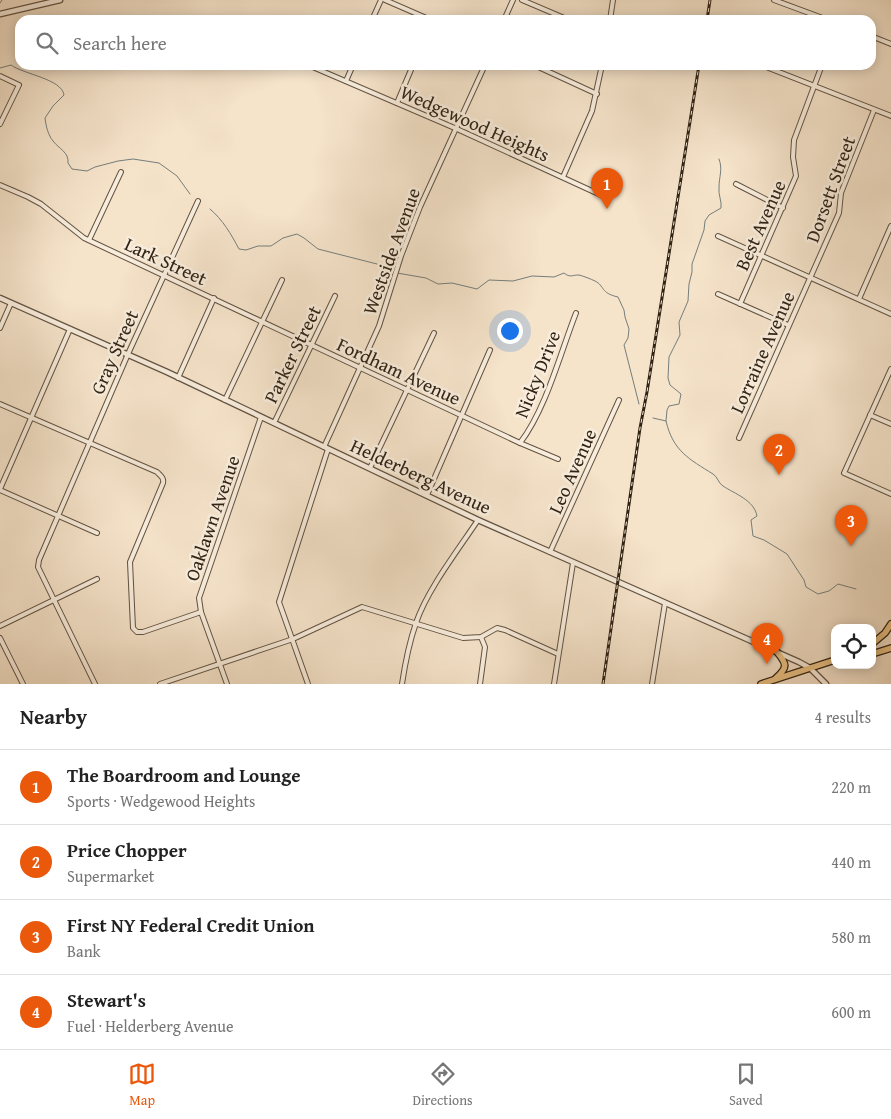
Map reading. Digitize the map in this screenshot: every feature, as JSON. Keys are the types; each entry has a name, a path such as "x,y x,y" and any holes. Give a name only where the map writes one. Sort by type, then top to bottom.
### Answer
{"main road":[{"path":"876,641 885,633 891,624"},
{"path":"876,653 891,648"},
{"path":"775,679 783,672 786,665 776,652"},
{"path":"761,684 831,661"}],"street":[{"path":"0,14 60,0"},
{"path":"374,15 381,0"},
{"path":"385,0 419,15"},
{"path":"506,15 513,0"},
{"path":"522,0 557,15"},
{"path":"611,15 613,0"},
{"path":"774,0 814,15"},
{"path":"876,38 891,44"},
{"name":"Wedgewood Heights","path":"320,70 457,129 603,196"},
{"path":"346,81 350,70"},
{"path":"397,103 411,70"},
{"name":"Westside Avenue","path":"308,684 294,639 279,602 326,448 379,326 397,269 420,207 483,70"},
{"path":"545,70 596,94"},
{"path":"563,177 592,110 601,70"},
{"path":"774,70 891,116"},
{"name":"Best Avenue","path":"740,304 796,176 793,157 794,140 820,70"},
{"path":"0,76 18,85 0,124"},
{"name":"Dorsett Street","path":"811,278 839,214 841,192 874,110"},
{"path":"89,240 121,172"},
{"path":"736,184 783,208"},
{"name":"Lark Street","path":"0,185 41,204 78,234 89,240 230,306"},
{"name":"Gray Street","path":"95,684 52,600 38,568 58,516 128,354 198,201"},
{"path":"859,299 891,226"},
{"path":"718,236 891,314"},
{"name":"Lorraine Avenue","path":"739,438 788,325 811,278"},
{"path":"225,400 282,280"},
{"path":"718,294 788,325"},
{"name":"Parker Street","path":"274,423 335,296"},
{"name":"Helderberg Avenue","path":"0,298 167,372 478,520 776,652 810,668 826,684"},
{"path":"178,378 214,298"},
{"path":"0,328 11,303"},
{"name":"Fordham Avenue","path":"230,306 461,416 558,459"},
{"name":"Nicky Drive","path":"520,443 529,431 545,395 576,313"},
{"path":"70,329 0,490 97,532"},
{"path":"370,468 434,333"},
{"path":"427,495 490,350"},
{"path":"891,369 844,473 891,494"},
{"name":"Leo Avenue","path":"550,552 619,400"},
{"path":"0,404 157,472 164,480 130,562 133,628 138,632 143,632 201,612"},
{"path":"870,415 891,424"},
{"name":"Oaklawn Avenue","path":"227,684 201,612 199,598 261,418"},
{"path":"402,684 407,654 416,623 426,600 478,520"},
{"path":"554,684 573,563"},
{"path":"0,626 97,579"},
{"path":"652,684 665,603"},
{"path":"160,684 294,639 362,607 463,638 481,637 497,628 558,654"},
{"path":"480,684 485,647 481,637"},
{"path":"0,638 23,684"}],"waterway":[{"path":"0,68 11,65 15,67"},
{"path":"22,70 50,81 62,89 64,95 45,118 50,136 55,144 65,153 72,169 87,171 95,167 133,159 159,163 177,176 190,194"},
{"path":"666,421 669,406 679,404 681,394 670,385 668,378 669,357 680,335 679,322 688,301 692,264 704,230 705,221 709,215 721,208 719,190 721,170 719,159"},
{"path":"210,209 223,223 239,249 246,250 258,246 271,246 283,238 297,234 318,249 377,264 394,272"},
{"path":"397,273 426,278 438,284 452,283 477,289 489,280 513,281 532,276 554,277 564,273 570,276 579,275 595,281 608,294 618,297 624,310 629,329 628,338 624,345 639,404"},
{"path":"653,418 666,421 673,440 689,459 715,475 721,485 743,498 752,506 757,516 751,520 753,536 764,540 787,554 804,580 806,587 818,594 829,591 838,584 856,589"}],"railway":[{"path":"708,15 710,0"},
{"path":"603,684 640,428 698,70"}],"place":[{"name":"The Boardroom and Lounge","path":"607,209"},
{"name":"Price Chopper","path":"779,475"},
{"name":"First NY Federal Credit Union","path":"851,546"},
{"name":"Stewart's","path":"767,664"}]}
